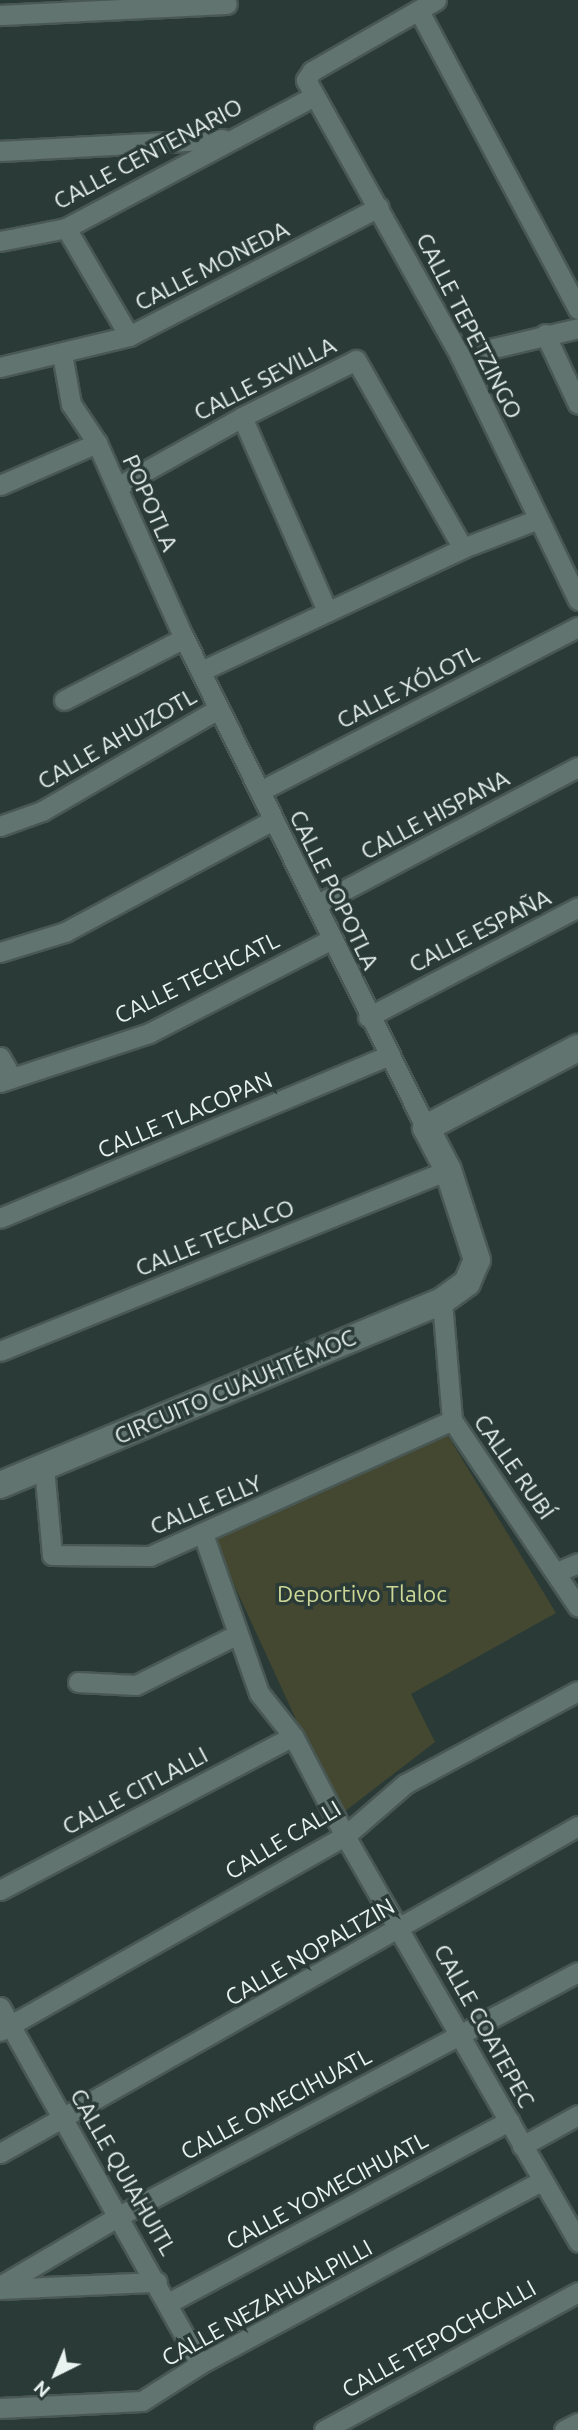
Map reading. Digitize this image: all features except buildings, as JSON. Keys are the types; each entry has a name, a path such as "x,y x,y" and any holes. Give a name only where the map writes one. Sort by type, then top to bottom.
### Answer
{"street":[{"path":"0,15 227,4"},
{"path":"428,5 578,309"},
{"name":"CALLE CENTENARIO","path":"0,242 66,228 230,139 310,88 312,71 428,5"},
{"name":"CALLE TEPETZINGO","path":"310,88 460,356 578,600"},
{"path":"0,151 230,139"},
{"name":"CALLE MONEDA","path":"0,367 129,336 379,207"},
{"path":"66,228 129,336"},
{"path":"460,356 578,328"},
{"path":"545,334 578,404"},
{"name":"POPOTLA","path":"62,354 65,392 97,443 201,671"},
{"name":"CALLE SEVILLA","path":"117,487 242,416 356,360 463,548"},
{"path":"242,416 327,611"},
{"path":"0,485 97,443"},
{"path":"201,671 463,548 538,519"},
{"name":"CALLE XÓLOTL","path":"260,791 578,627"},
{"path":"64,700 184,638"},
{"name":"CALLE POPOTLA","path":"201,671 368,1017 426,1128"},
{"name":"CALLE AHUIZOTL","path":"0,825 42,811 218,709"},
{"name":"CALLE HISPANA","path":"316,905 578,767"},
{"path":"0,952 65,932 273,820"},
{"name":"CALLE ESPAÑA","path":"368,1017 578,908"},
{"name":"CALLE TECHCATL","path":"6,1080 149,1033 332,939"},
{"path":"447,1170 426,1128 578,1048"},
{"name":"CALLE TLACOPAN","path":"0,1218 388,1056"},
{"path":"0,1057 6,1080"},
{"name":"CIRCUITO CUAUHTÉMOC","path":"0,1485 442,1301 467,1283 477,1260 447,1170"},
{"name":"CALLE TECALCO","path":"0,1351 447,1170"},
{"name":"CALLE RUBÍ","path":"442,1301 452,1420 557,1572 578,1607"},
{"name":"CALLE ELLY","path":"44,1467 50,1549 58,1558 150,1556 452,1420"},
{"path":"203,1534 259,1693 293,1735 345,1836"},
{"path":"557,1572 578,1563"},
{"path":"78,1682 136,1685 238,1634"},
{"name":"CALLE CALLI","path":"5,2028 345,1836 405,1784 578,1691"},
{"name":"CALLE CITLALLI","path":"0,1890 293,1735"},
{"name":"CALLE NOPALTZIN","path":"0,2154 578,1826"},
{"name":"CALLE COATEPEC","path":"345,1836 460,2032 541,2181 578,2242"},
{"name":"CALLE OMECIHUATL","path":"0,2287 119,2216 460,2032 578,1972"},
{"name":"CALLE QUIAHUITL","path":"0,2007 5,2028 65,2119 200,2364"},
{"path":"522,2146 578,2115"},
{"name":"CALLE YOMECIHUATL","path":"168,2303 509,2121"},
{"name":"CALLE NEZAHUALPILLI","path":"0,2408 142,2401 200,2364 541,2181"},
{"path":"0,2287 157,2282"},
{"name":"CALLE TEPOCHCALLI","path":"324,2430 578,2291"},
{"path":"564,2430 578,2423"}],"green space":[{"name":"Deportivo Tlaloc","path":"448,1436 556,1613 411,1694 435,1742 340,1815 213,1539"}]}
